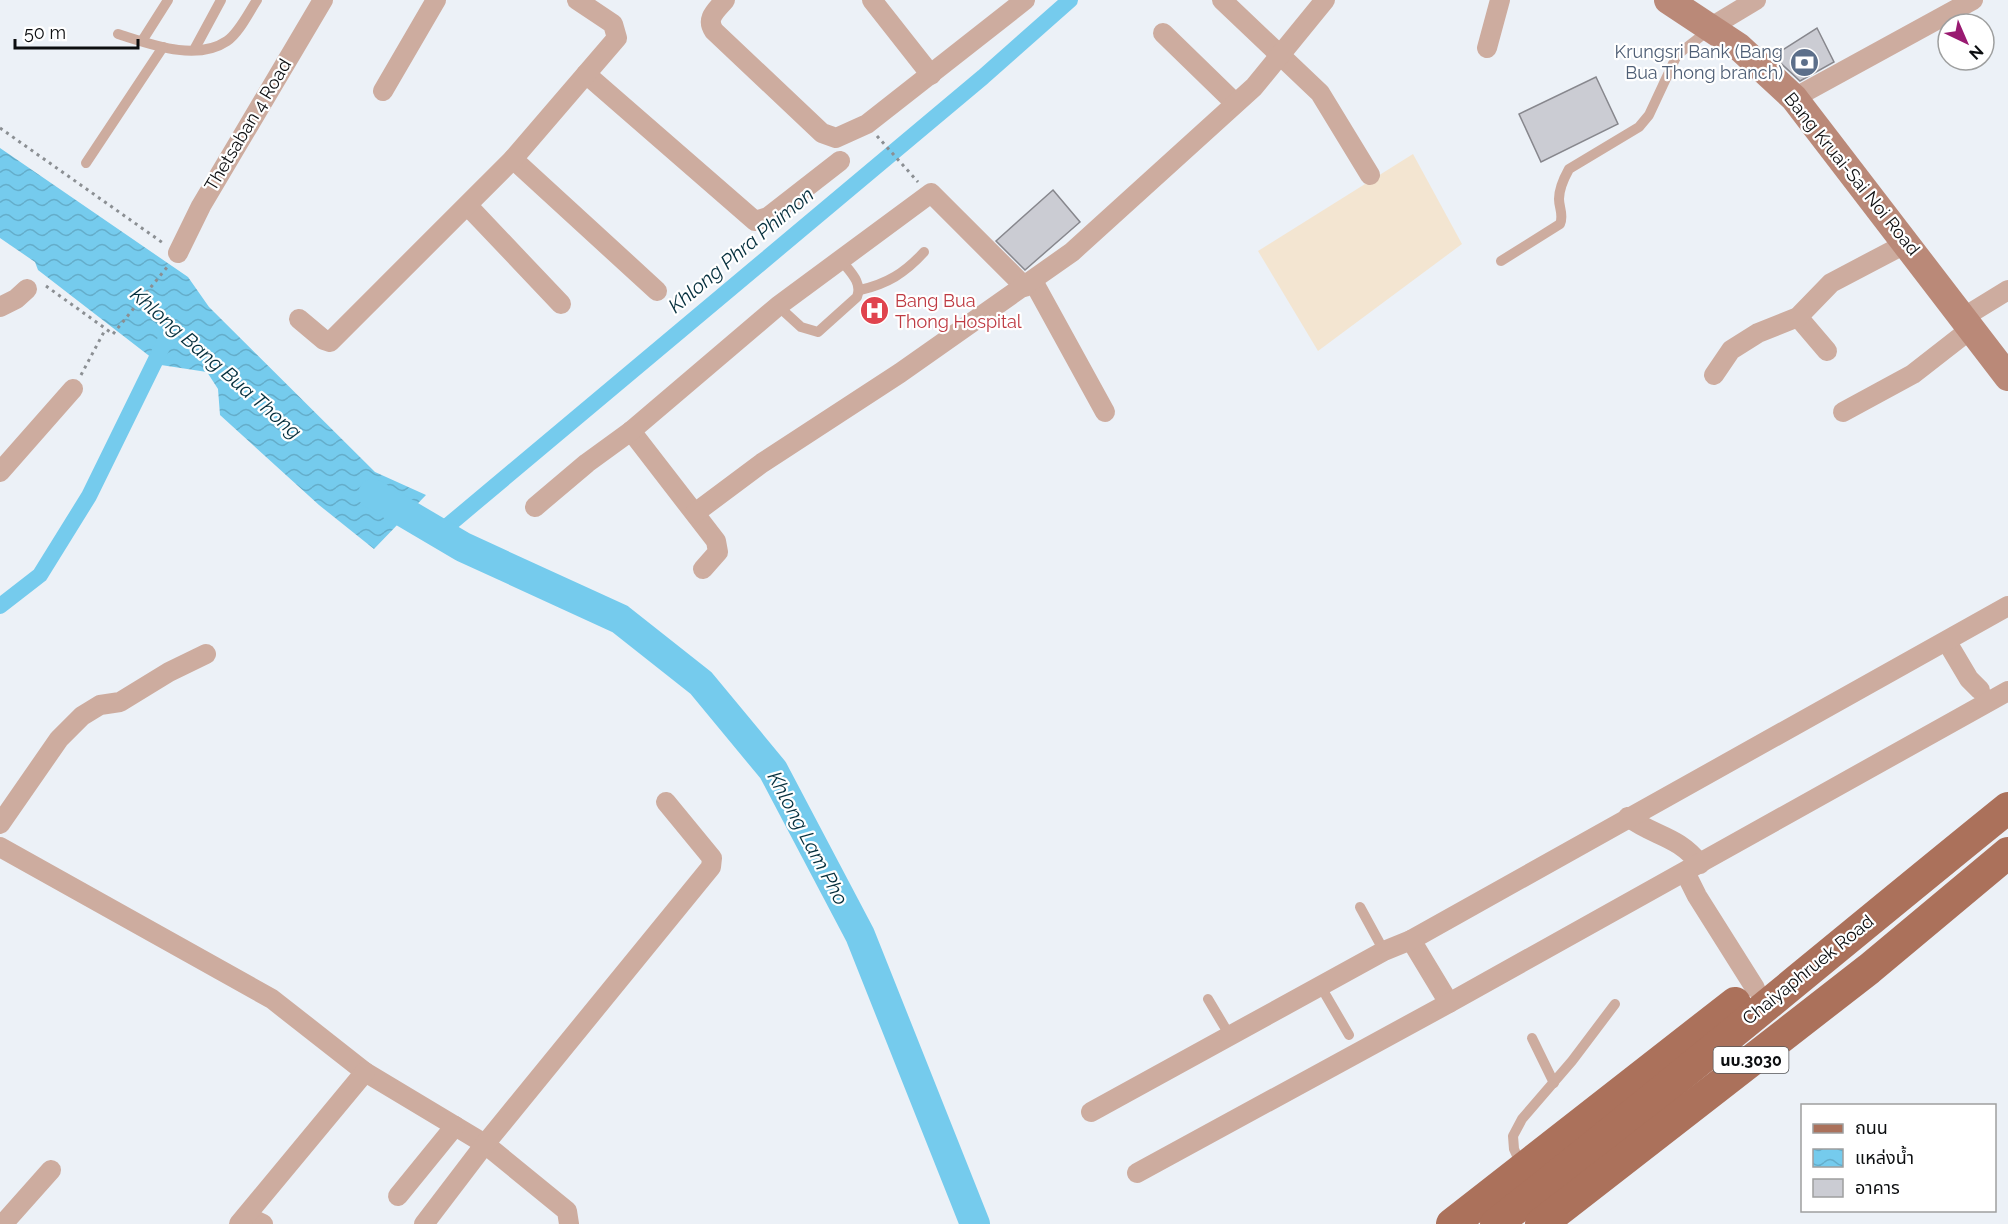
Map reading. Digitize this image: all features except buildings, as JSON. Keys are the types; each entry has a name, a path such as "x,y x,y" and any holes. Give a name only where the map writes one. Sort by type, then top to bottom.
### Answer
{"main road":[{"name":"Bang Kruai-Sai Noi Road","path":"1668,0 1738,47 1794,98 2008,377"},
{"name":"Chaiyaphruek Road","path":"1541,1224 1624,1141 1836,948 2008,808"},
{"name":"Chaiyaphruek Road","path":"1496,1224 1624,1141 1869,969 2008,853"},
{"path":"1452,1224 1755,988 1836,948"},
{"path":"1573,1224 1812,1032 1838,1007 1869,969"}],"street":[{"name":"Thetsaban 4 Road","path":"177,255 201,206 323,0"},
{"path":"383,91 436,0"},
{"path":"299,319 324,340 330,342 513,159 617,38 613,24 577,0"},
{"path":"725,0 711,17 710,22 714,32 822,134 836,138 867,124 1025,0"},
{"path":"1222,0 1320,93 1370,175"},
{"path":"695,513 762,463 848,409 1029,284 1102,227 1254,87 1325,0"},
{"path":"1487,48 1500,0"},
{"path":"1711,27 1756,0"},
{"path":"1794,98 1973,0"},
{"path":"875,1 931,75"},
{"path":"1163,33 1235,103"},
{"path":"586,74 755,221 768,217 840,161"},
{"path":"513,159 657,291"},
{"path":"535,507 587,463 631,431 778,306 931,193 1029,284 1105,412"},
{"path":"468,206 561,304"},
{"path":"1714,375 1731,350 1758,333 1798,317 1831,283 1907,243"},
{"path":"0,307 16,299 27,289"},
{"path":"1843,412 1913,374 1968,322 2008,290"},
{"path":"1798,317 1827,351"},
{"path":"0,472 73,389"},
{"path":"631,431 712,534 718,548 703,569"},
{"path":"1091,1112 1384,951 1411,940 2008,606"},
{"path":"1947,642 1969,679 1980,690"},
{"path":"0,824 59,739 82,716 100,705 120,702 169,672 206,654"},
{"path":"1137,1173 1449,1003 2008,691"},
{"path":"423,1224 485,1144 711,867 712,858 666,802"},
{"path":"1628,817 1648,830 1678,841 1692,868 1697,896 1755,988"},
{"path":"0,848 272,999 365,1072 485,1144 567,1211 569,1224"},
{"path":"1411,940 1449,1003"},
{"path":"249,1221 365,1072"},
{"path":"398,1196 455,1126"},
{"path":"3,1224 51,1170"}],"lane":[{"path":"142,41 168,0"},
{"path":"194,50 221,0"},
{"path":"118,34 163,47 194,50 213,48 229,41 257,0"},
{"path":"1501,261 1560,224 1563,218 1559,199 1564,178 1569,170 1639,127 1649,115 1677,56 1711,27"},
{"path":"86,163 163,47"},
{"path":"860,290 884,284 909,268 924,252"},
{"path":"778,306 801,327 818,332 857,297 860,290 841,260"},
{"path":"1360,907 1384,951"},
{"path":"1321,987 1349,1035"},
{"path":"1208,999 1230,1036"},
{"path":"1522,1168 1514,1149 1513,1136 1522,1119 1554,1083 1615,1004"},
{"path":"1532,1038 1554,1083"}],"path":[{"path":"0,128 177,255 113,334 46,286"},
{"path":"874,132 914,178"},
{"path":"73,389 105,330"}],"shaded area":[{"path":"1413,154 1462,244 1318,351 1258,251"}],"water":[{"name":"Khlong Bang Bua Thong","path":"0,148 188,277 209,307 375,472 426,495 374,549 319,505 220,415 218,389 207,372 161,365 38,270 35,262 0,238"}],"waterway":[{"name":"Khlong Phra Phimon","path":"439,533 983,77 1070,0"},
{"name":"Khlong Bang Bua Thong","path":"0,606 40,575 89,496 165,341"},
{"name":"Khlong Lam Pho","path":"373,494 463,547 620,619 701,683 773,770 860,935 975,1224"}],"place":[{"name":"Krungsri Bank (Bang Bua Thong branch)","path":"1804,62"},
{"name":"Bang Bua Thong Hospital","path":"874,311"}]}
